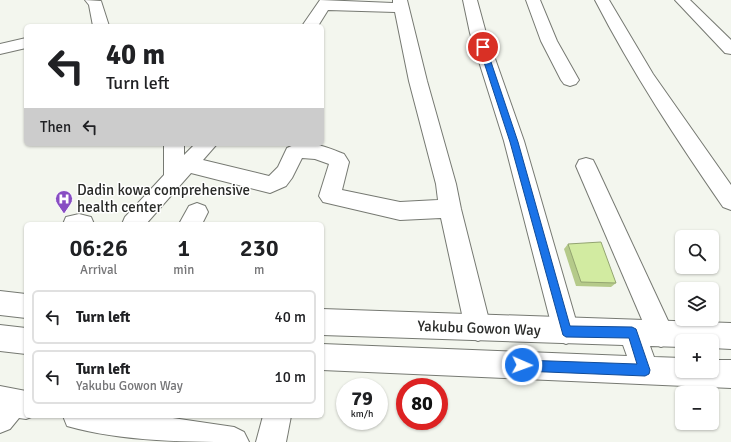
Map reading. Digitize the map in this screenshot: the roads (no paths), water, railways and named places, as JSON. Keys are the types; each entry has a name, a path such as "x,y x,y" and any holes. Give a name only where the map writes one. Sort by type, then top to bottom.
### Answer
{"main road":[{"path":"92,0 96,4 101,24"},
{"path":"470,0 478,33 514,142 566,331"},
{"path":"533,0 554,52 570,80"},
{"path":"602,0 654,88 724,180 731,201"},
{"path":"682,0 731,49"},
{"path":"311,24 326,2 401,4 418,81 446,184 450,209 478,328"},
{"path":"0,49 24,43"},
{"path":"175,146 181,170"},
{"path":"135,222 181,170 205,146"},
{"path":"181,170 270,185 276,184 280,180 294,153 298,150 304,150 337,159 339,162 330,196 400,211 450,209"},
{"path":"586,166 661,334"},
{"path":"0,304 24,306"},
{"name":"Yakubu Gowon Way","path":"324,322 731,336"},
{"path":"632,332 645,370"},
{"path":"0,338 24,341"},
{"path":"324,357 731,374"},
{"path":"83,418 135,435 234,442"},
{"path":"271,442 277,418"}],"place":[{"name":"Dadin kowa comprehensive health center","path":"64,214"}]}
